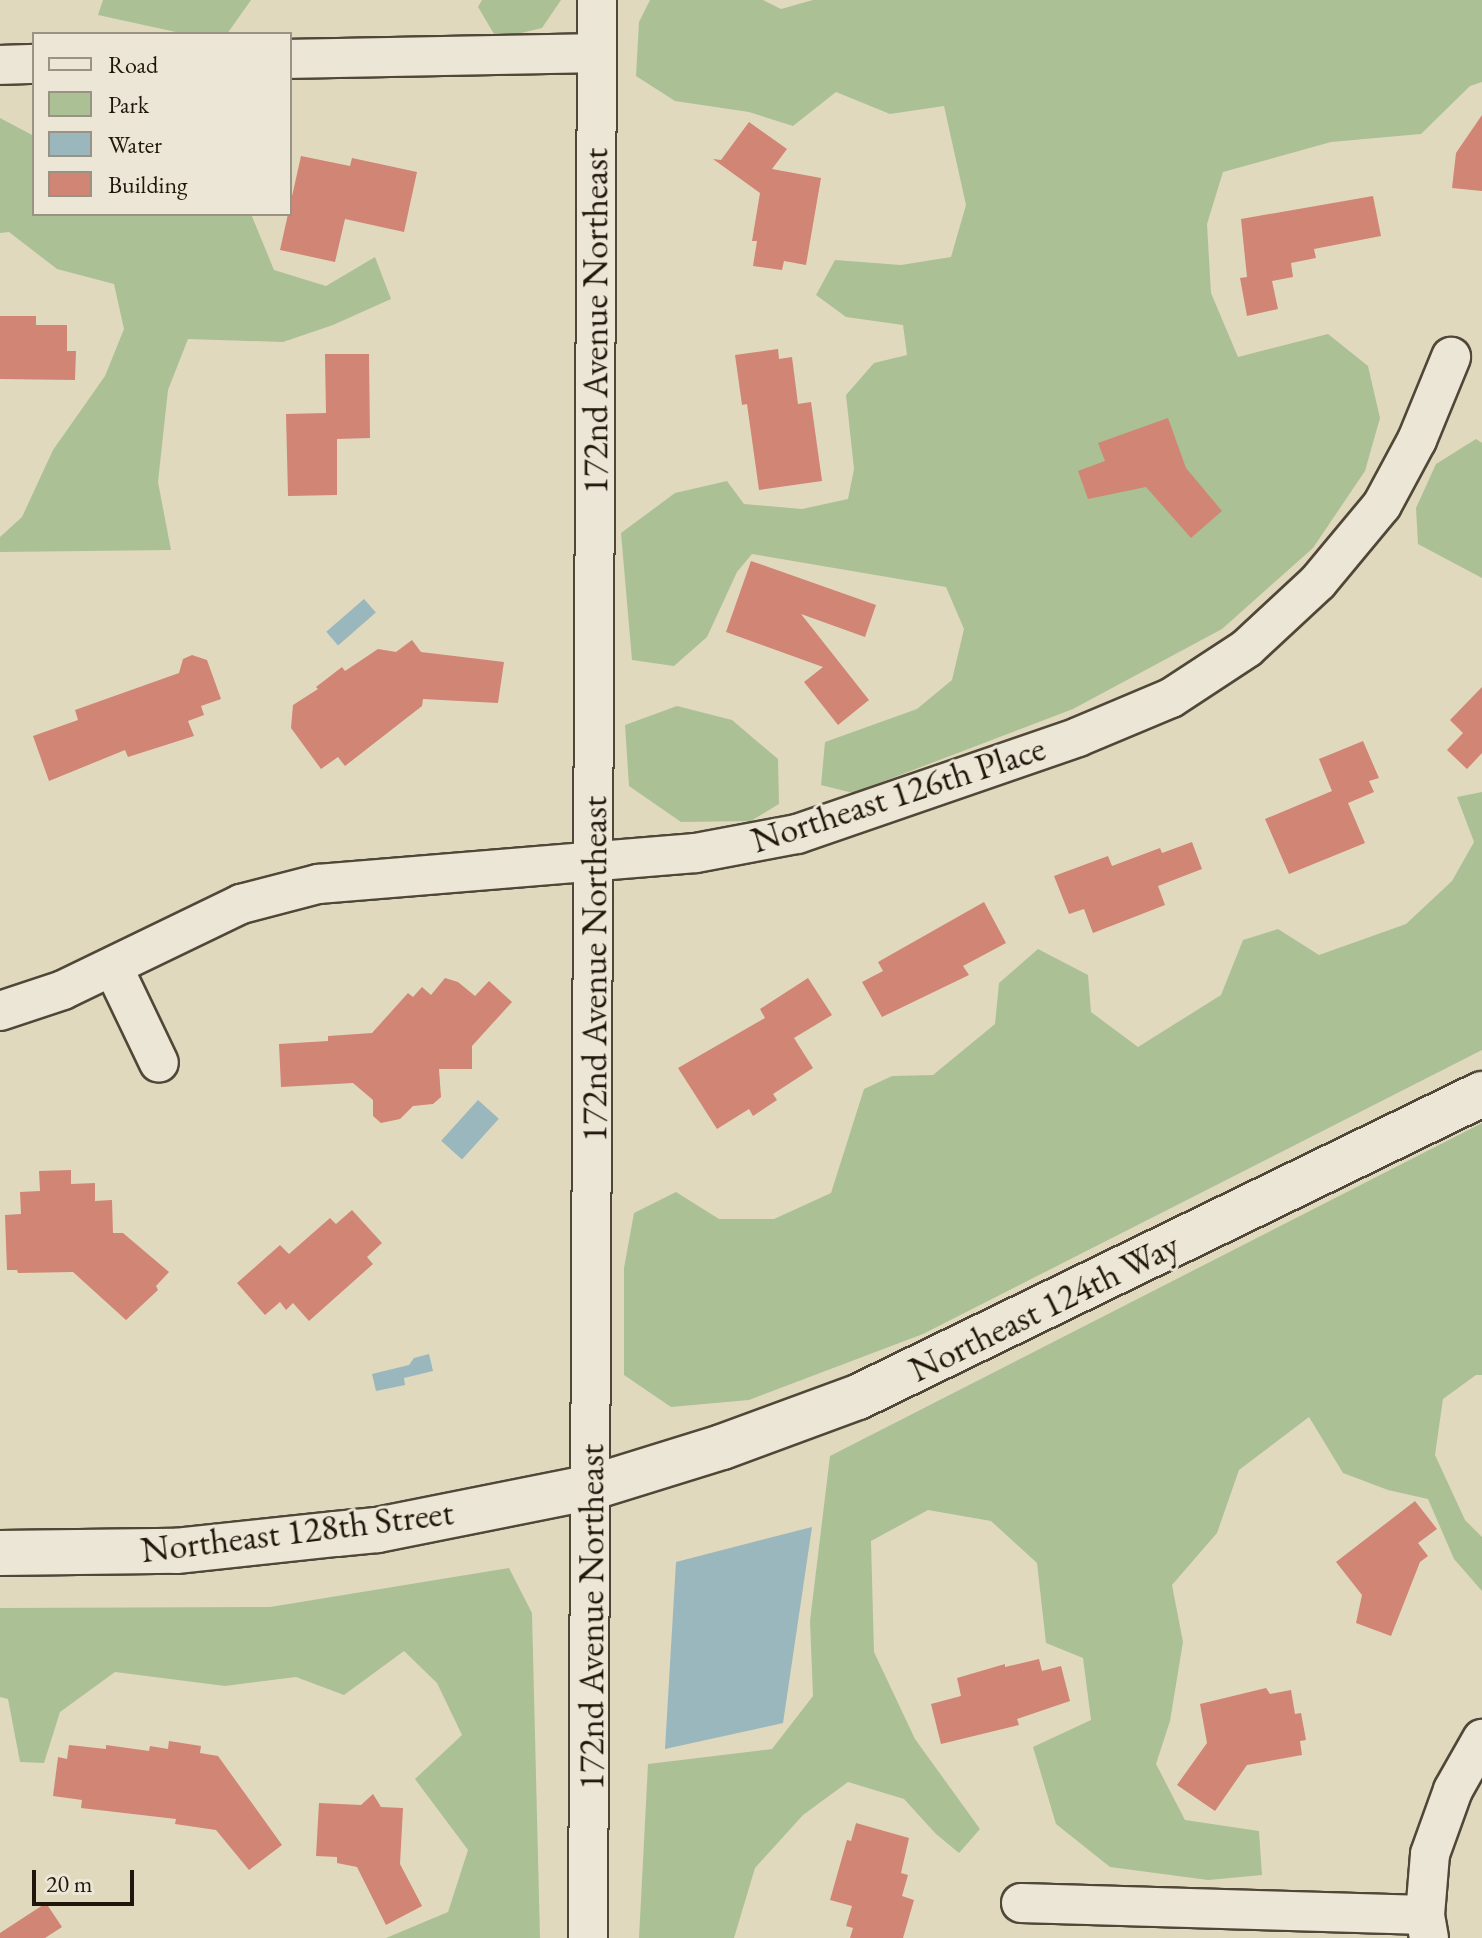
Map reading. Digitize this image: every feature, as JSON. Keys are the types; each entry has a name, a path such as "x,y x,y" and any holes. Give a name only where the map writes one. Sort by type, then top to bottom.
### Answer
{"street":[{"name":"172nd Avenue Northeast","path":"588,1938 593,1487 597,0"},
{"path":"292,59 596,53"},
{"path":"0,65 32,64"},
{"name":"Northeast 126th Place","path":"0,1011 63,990 241,904 318,884 433,872 594,863 696,853 797,834 1078,737 1171,698 1247,648 1318,582 1373,516 1417,440 1451,357"},
{"path":"113,967 159,1063"},
{"name":"Northeast 124th Way","path":"593,1487 722,1447 858,1397 1482,1094"},
{"name":"Northeast 128th Street","path":"0,1553 176,1551 336,1534 593,1487"},
{"path":"1021,1903 1427,1926 1430,1854 1453,1790 1482,1739"}],"green space":[{"path":"103,0 251,0 228,32 176,32 98,15"},
{"path":"482,0 561,0 542,28 497,39 478,7"},
{"path":"650,0 763,0 781,9 813,0 1482,0 1482,82 1470,86 1421,134 1331,142 1223,172 1207,224 1211,293 1238,357 1328,334 1368,366 1380,418 1365,471 1313,548 1222,629 1073,709 853,793 821,785 825,742 917,709 952,680 964,629 946,587 752,554 737,572 707,637 674,666 632,660 621,533 675,493 727,481 744,504 802,509 848,499 854,469 846,395 874,363 907,355 903,325 846,317 816,295 835,260 901,265 951,257 966,205 944,106 890,114 836,92 793,126 749,112 675,101 636,76 639,22"},
{"path":"0,118 32,135 32,216 252,216 274,270 326,286 375,257 391,299 333,325 283,342 188,339 168,390 158,482 171,550 0,552 0,537 22,517 53,450 105,376 124,329 114,284 57,269 9,232 0,233"},
{"path":"1476,439 1482,443 1482,578 1418,544 1416,508 1436,464"},
{"path":"677,706 732,720 778,759 779,804 751,821 681,822 629,786 625,725"},
{"path":"1482,792 1482,1050 923,1334 749,1400 671,1407 624,1375 624,1268 634,1213 676,1192 719,1219 774,1219 831,1193 864,1089 892,1076 933,1075 995,1024 999,983 1038,949 1088,975 1091,1012 1138,1047 1221,995 1243,940 1278,929 1319,955 1406,924 1452,881 1474,842 1457,797"},
{"path":"1482,1123 1482,1375 1476,1375 1443,1399 1435,1455 1465,1520 1482,1537 1482,1591 1454,1559 1428,1499 1388,1490 1343,1473 1309,1417 1239,1470 1217,1533 1172,1585 1183,1642 1170,1721 1156,1764 1185,1820 1259,1831 1262,1875 1208,1880 1110,1867 1056,1824 1033,1747 1091,1720 1083,1658 1046,1643 1037,1563 991,1521 928,1510 871,1541 874,1652 915,1739 980,1829 959,1853 936,1834 904,1799 848,1782 803,1815 755,1868 734,1938 639,1938 648,1764 772,1749 813,1696 810,1621 830,1456"},
{"path":"509,1568 532,1613 540,1938 386,1938 448,1912 468,1850 415,1779 462,1735 437,1683 404,1651 344,1695 296,1677 225,1686 115,1672 60,1712 44,1763 20,1762 8,1699 0,1697 0,1608 270,1607"}],"water":[{"path":"364,599 376,613 338,645 326,632"},
{"path":"478,1100 499,1119 462,1160 441,1141"},
{"path":"429,1354 433,1371 404,1378 405,1385 376,1391 372,1374 409,1365 414,1358"},
{"path":"812,1527 783,1723 665,1749 676,1562"}],"building":[{"path":"1482,115 1482,191 1452,188 1456,153"},
{"path":"749,122 787,149 772,169 821,178 806,265 784,261 782,270 753,266 757,241 752,241 760,193 713,159 721,160"},
{"path":"301,156 350,166 352,158 417,172 404,232 345,219 335,262 280,250 288,216 292,216 292,196"},
{"path":"1373,196 1381,236 1314,249 1316,258 1291,263 1293,277 1272,281 1278,309 1247,316 1240,278 1247,277 1241,219"},
{"path":"0,316 36,316 36,325 67,325 67,351 76,351 75,380 0,379"},
{"path":"778,349 779,359 792,357 798,404 811,402 822,481 759,490 747,404 742,405 735,355"},
{"path":"325,354 369,354 370,438 337,439 337,495 288,496 286,414 326,413"},
{"path":"1168,418 1186,468 1222,511 1191,538 1146,487 1088,499 1078,471 1105,461 1098,443"},
{"path":"751,561 876,605 865,637 801,614 869,700 838,725 804,682 823,667 726,632"},
{"path":"412,640 421,652 504,662 498,703 423,699 422,706 345,766 338,757 321,769 291,728 293,705 318,689 316,687 342,667 345,671 378,649 396,652"},
{"path":"192,655 207,660 221,699 201,706 204,715 188,721 194,736 128,757 125,750 49,781 33,736 78,720 75,710 179,673 183,659"},
{"path":"1482,687 1482,753 1467,769 1447,750 1463,733 1450,720"},
{"path":"1363,741 1379,778 1369,781 1374,792 1348,803 1365,843 1289,874 1265,819 1332,791 1319,759"},
{"path":"1192,842 1202,869 1158,886 1165,905 1093,933 1084,909 1069,914 1054,876 1108,856 1112,866 1160,848 1162,853"},
{"path":"984,902 1006,943 963,966 969,975 882,1017 862,982 883,971 878,962"},
{"path":"445,978 458,982 475,996 489,981 512,1002 472,1046 472,1069 439,1069 441,1097 433,1104 413,1106 400,1119 381,1123 373,1116 373,1100 353,1083 281,1087 279,1044 328,1041 328,1036 372,1033 408,993 413,997 422,987 431,995"},
{"path":"808,978 832,1015 794,1038 813,1068 773,1094 777,1100 753,1116 749,1109 717,1129 678,1068 765,1018 760,1009"},
{"path":"71,1170 71,1184 95,1183 95,1201 112,1200 113,1233 123,1233 169,1272 156,1286 158,1290 126,1320 73,1272 18,1273 17,1270 7,1270 5,1215 21,1214 20,1192 40,1191 39,1171"},
{"path":"352,1210 382,1243 367,1257 373,1264 309,1321 293,1303 286,1310 280,1302 265,1315 237,1283 280,1245 289,1254 330,1218 336,1224"},
{"path":"1415,1501 1437,1529 1418,1543 1428,1556 1420,1562 1391,1636 1356,1623 1362,1595 1336,1562"},
{"path":"1039,1659 1042,1671 1061,1666 1070,1701 1017,1719 1019,1725 941,1744 931,1704 961,1696 957,1678 1005,1664 1005,1667"},
{"path":"1266,1688 1270,1694 1291,1690 1295,1714 1301,1713 1306,1740 1300,1741 1302,1755 1247,1765 1215,1811 1177,1785 1207,1743 1200,1704"},
{"path":"169,1741 201,1746 200,1753 218,1756 282,1845 249,1870 216,1830 175,1824 176,1819 81,1808 82,1800 53,1796 58,1757 67,1759 69,1745 106,1749 106,1745 149,1751 150,1746 168,1749"},
{"path":"373,1794 381,1807 403,1808 400,1864 422,1906 386,1925 357,1867 337,1863 337,1857 316,1856 319,1803 361,1805"},
{"path":"856,1823 909,1838 901,1873 908,1875 902,1896 914,1900 903,1938 850,1938 853,1928 846,1926 852,1906 830,1900 847,1840 851,1841"},
{"path":"46,1903 62,1927 45,1938 0,1938 0,1933"}]}
